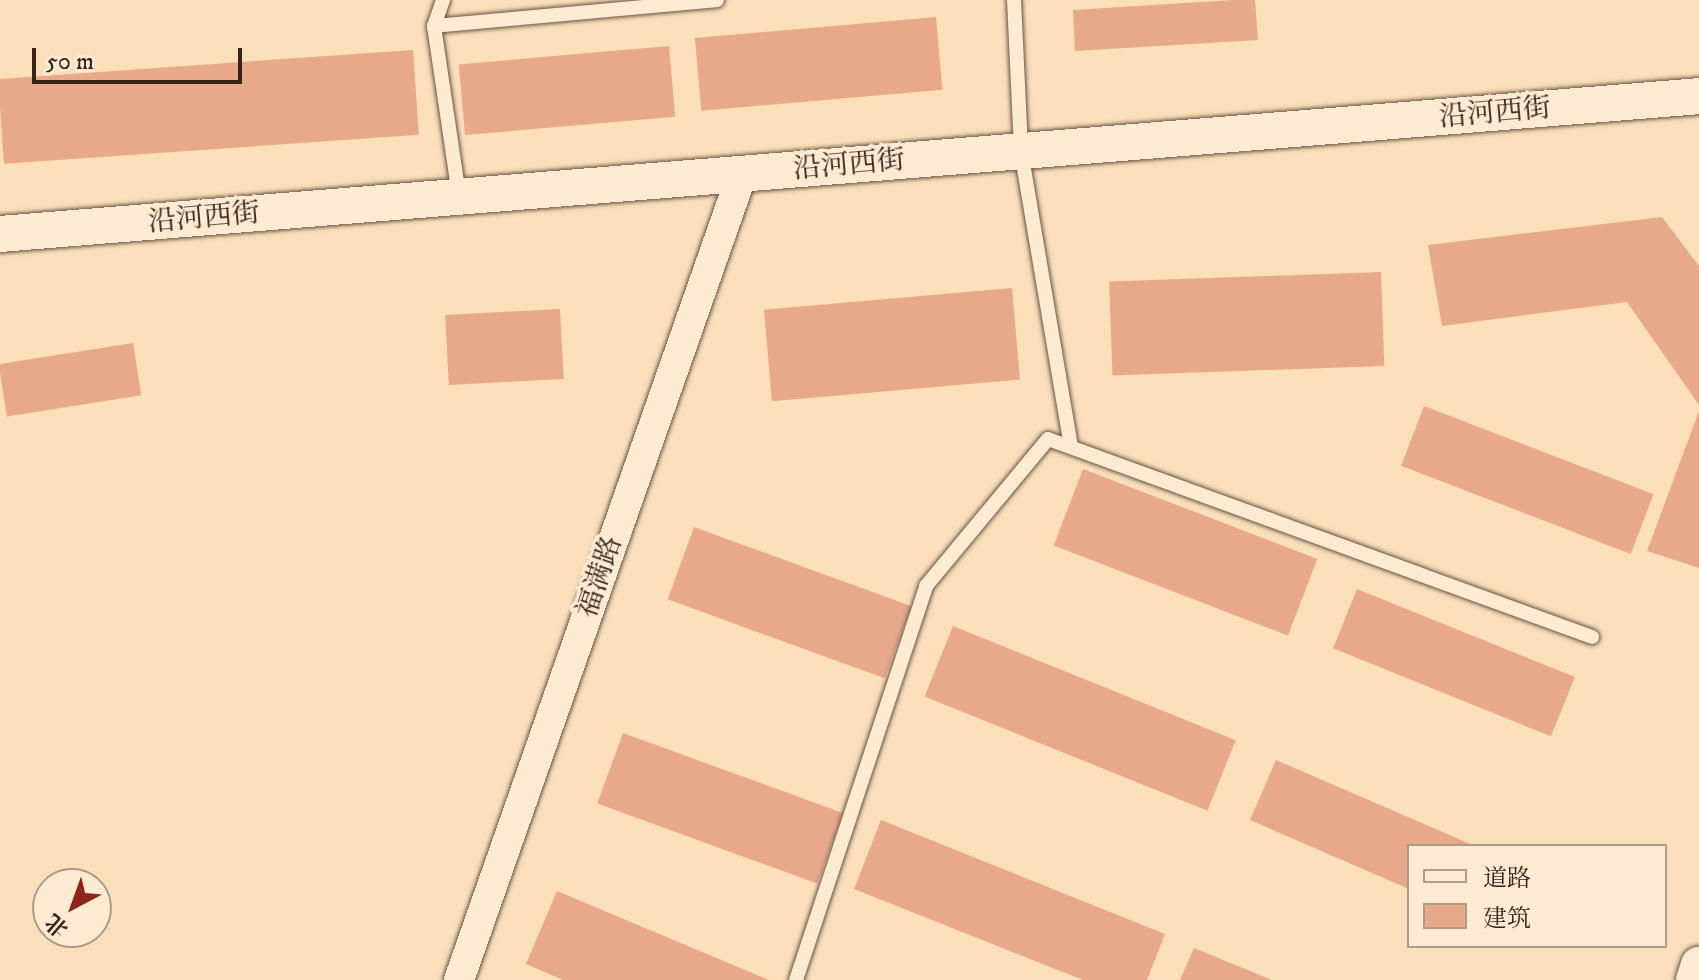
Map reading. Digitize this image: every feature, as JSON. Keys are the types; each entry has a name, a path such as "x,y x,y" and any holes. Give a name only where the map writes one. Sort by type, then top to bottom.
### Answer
{"street":[{"name":"沿河西街","path":"0,234 1699,96"},
{"name":"福满路","path":"459,980 742,174"},
{"path":"1694,980 1699,965"}],"lane":[{"path":"443,0 434,26 460,198"},
{"path":"434,26 717,0"},
{"path":"1014,0 1021,151 1071,447"},
{"path":"796,980 926,586 1048,439 1592,637"}],"building":[{"path":"1255,0 1258,40 1075,51 1073,10"},
{"path":"936,17 942,90 701,111 695,38"},
{"path":"669,46 675,117 465,135 459,64"},
{"path":"413,50 419,135 4,164 0,79"},
{"path":"1662,217 1699,266 1699,405 1627,302 1442,326 1428,245"},
{"path":"1381,272 1384,366 1112,375 1109,281"},
{"path":"1012,288 1020,380 772,401 764,310"},
{"path":"560,309 564,379 449,385 445,315"},
{"path":"133,343 141,395 7,417 0,364"},
{"path":"1424,406 1654,494 1631,554 1401,466"},
{"path":"1699,411 1699,568 1647,551"},
{"path":"1083,469 1317,559 1288,636 1054,546"},
{"path":"694,527 911,606 885,678 668,599"},
{"path":"1357,589 1575,677 1551,736 1333,648"},
{"path":"953,626 1236,740 1207,811 925,696"},
{"path":"623,733 843,813 817,884 597,803"},
{"path":"1276,760 1470,844 1407,844 1407,888 1250,820"},
{"path":"881,820 1165,934 1147,980 1083,980 854,889"},
{"path":"557,891 769,980 563,980 526,964"},
{"path":"1194,948 1272,980 1180,980"}]}
